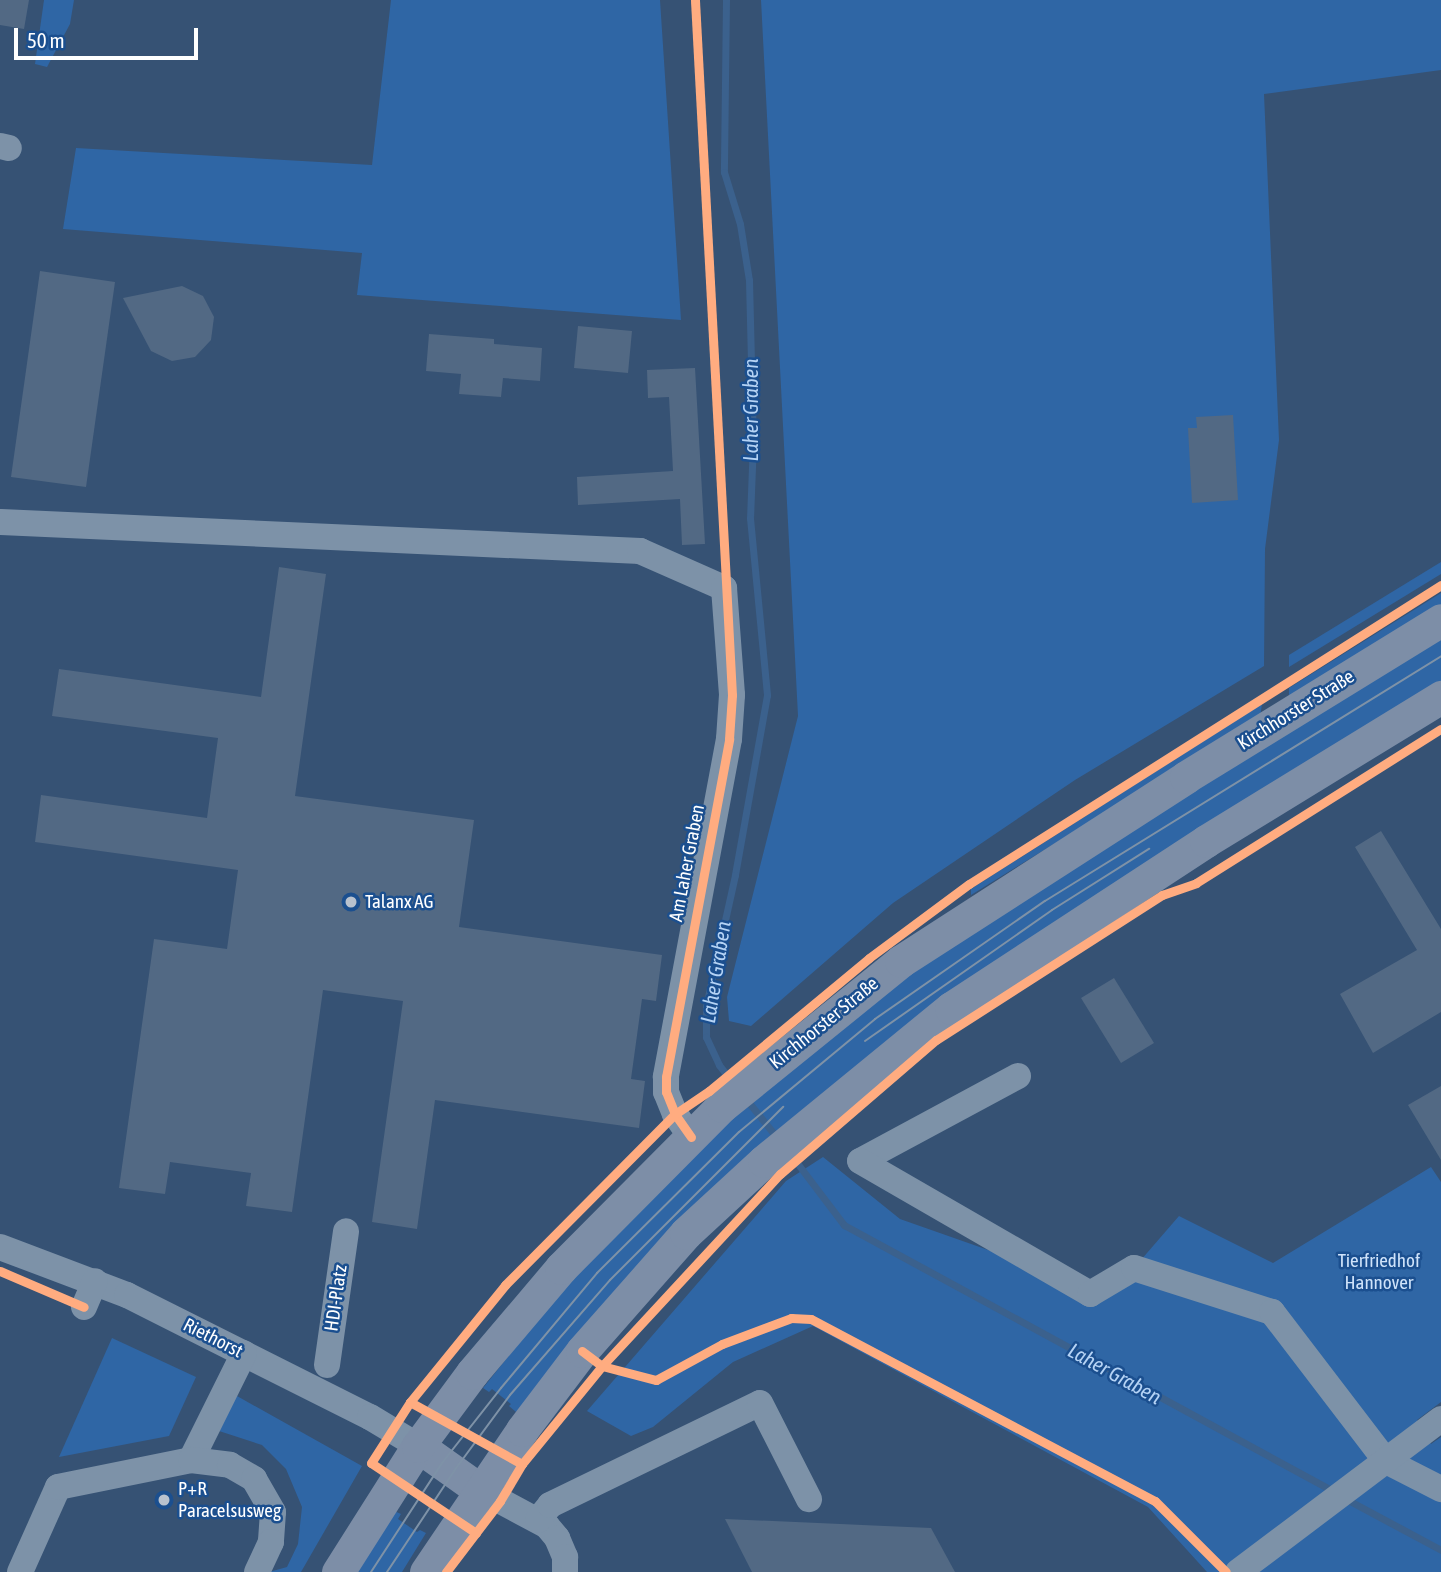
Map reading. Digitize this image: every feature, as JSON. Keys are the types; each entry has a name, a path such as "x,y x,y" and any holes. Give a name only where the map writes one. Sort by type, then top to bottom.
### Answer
{"main road":[{"name":"Kirchhorster Straße","path":"338,1572 418,1446 472,1373 561,1268 722,1106 901,961 1186,777 1441,620"},
{"path":"426,1572 480,1490 582,1351 686,1233 764,1161 951,1008 1206,841 1441,697"},
{"path":"418,1446 480,1490"}],"street":[{"name":"Am Laher Graben","path":"1,522 640,551 724,588 732,695 729,739 666,1076 666,1092 691,1138"},
{"path":"1017,1076 860,1161 1090,1294 1134,1268 1272,1312 1386,1461 1441,1489"},
{"name":"HDI-Platz","path":"327,1365 346,1231"},
{"name":"Riethorst","path":"0,1247 94,1281 370,1417 418,1446"},
{"path":"84,1307 94,1281"},
{"path":"191,1460 244,1353"},
{"path":"538,1520 550,1506 760,1403 809,1499"},
{"path":"1238,1572 1441,1419"},
{"path":"20,1572 58,1487 191,1460 230,1465 254,1479 273,1512 271,1542 257,1572"},
{"path":"480,1490 538,1520 557,1538 565,1557 565,1572"}],"green space":[{"path":"44,0 74,0 70,24 47,67 35,64"},
{"path":"391,0 660,0 681,320 357,295 362,253 63,229 76,148 372,165"},
{"path":"761,0 1441,0 1441,70 1264,94 1279,440 1265,549 1264,666 1075,780 893,903 751,1026 729,1021 727,997 798,716"},
{"path":"1441,562 1441,574 1289,667 1289,655"},
{"path":"1441,593 1441,605 1289,696 1289,688"},
{"path":"1441,634 1441,683 979,974 516,1412 509,1406 511,1404 492,1389 489,1392 483,1388 571,1278 698,1146 888,987"},
{"path":"1262,704 1260,717 971,895 971,889"},
{"name":"Tierfriedhof Hannover","path":"823,1157 900,1219 1051,1272 1090,1294 1134,1268 1179,1216 1273,1263 1431,1167 1441,1182 1441,1402 1417,1420 1431,1444 1441,1437 1441,1572 1207,1572 1148,1507 813,1326 733,1362 653,1427 631,1436 587,1411 786,1181"},
{"path":"112,1338 196,1377 169,1436 59,1457"},
{"path":"237,1396 362,1466 301,1572 269,1572 287,1567 298,1544 302,1507 286,1469 262,1445 216,1430"},
{"path":"392,1510 401,1514 398,1519 417,1532 420,1530 426,1533 402,1572 352,1572"}],"building":[{"path":"0,0 29,0 24,29 0,25"},
{"path":"40,271 115,282 86,487 11,477"},
{"path":"182,286 203,296 214,317 211,340 195,357 172,361 151,351 123,298"},
{"path":"578,326 632,331 628,373 574,368"},
{"path":"429,334 494,339 494,344 542,348 540,381 503,378 501,397 459,394 461,374 426,371"},
{"path":"695,368 705,544 682,545 680,499 578,505 577,477 673,471 669,397 648,398 647,370"},
{"path":"1233,415 1238,500 1192,503 1188,428 1197,428 1196,417"},
{"path":"279,567 326,574 295,796 474,820 459,927 662,955 656,1001 642,999 631,1079 645,1081 639,1128 435,1100 417,1229 372,1222 403,1001 323,990 292,1212 246,1206 251,1173 170,1162 165,1194 119,1188 154,939 227,949 238,870 35,842 41,795 207,818 218,738 52,716 59,669 261,697"},
{"path":"1381,831 1441,929 1441,1012 1373,1053 1340,994 1417,950 1355,847"},
{"path":"1114,978 1154,1043 1121,1063 1081,998"},
{"path":"1441,1086 1441,1160 1408,1105"},
{"path":"725,1519 931,1528 955,1572 752,1572"}],"waterway":[{"name":"Laher Graben","path":"726,0 724,172 740,224 749,280 753,441 750,518 767,695 735,875 706,1006 706,1037 719,1065 734,1084"},
{"name":"Laher Graben","path":"746,1099 778,1139"},
{"name":"Laher Graben","path":"788,1151 844,1225 1333,1491"},
{"name":"Laher Graben","path":"1346,1499 1441,1550"}],"tram line":[{"path":"371,1572 442,1463 597,1273 739,1132 875,1019 1045,901 1441,656"},
{"path":"865,1041 1052,910 1149,849"},
{"path":"387,1572 454,1471 510,1395 610,1280 783,1107"}],"cycle path":[{"path":"691,1137 675,1114 666,1092 666,1077 729,739 732,695 695,0"},
{"path":"476,1533 371,1463 410,1402 505,1285 675,1114 709,1091 869,958 969,884 1441,585"},
{"path":"446,1572 500,1501 522,1464 602,1366 780,1174 936,1040 1162,895 1196,883 1441,729"},
{"path":"0,1271 84,1307"},
{"path":"582,1351 602,1366 656,1380 722,1344 791,1318 811,1319 1155,1501 1226,1572"},
{"path":"410,1402 522,1464"}],"place":[{"name":"Talanx AG","path":"351,902"},
{"name":"P+R Paracelsusweg","path":"164,1500"}]}
